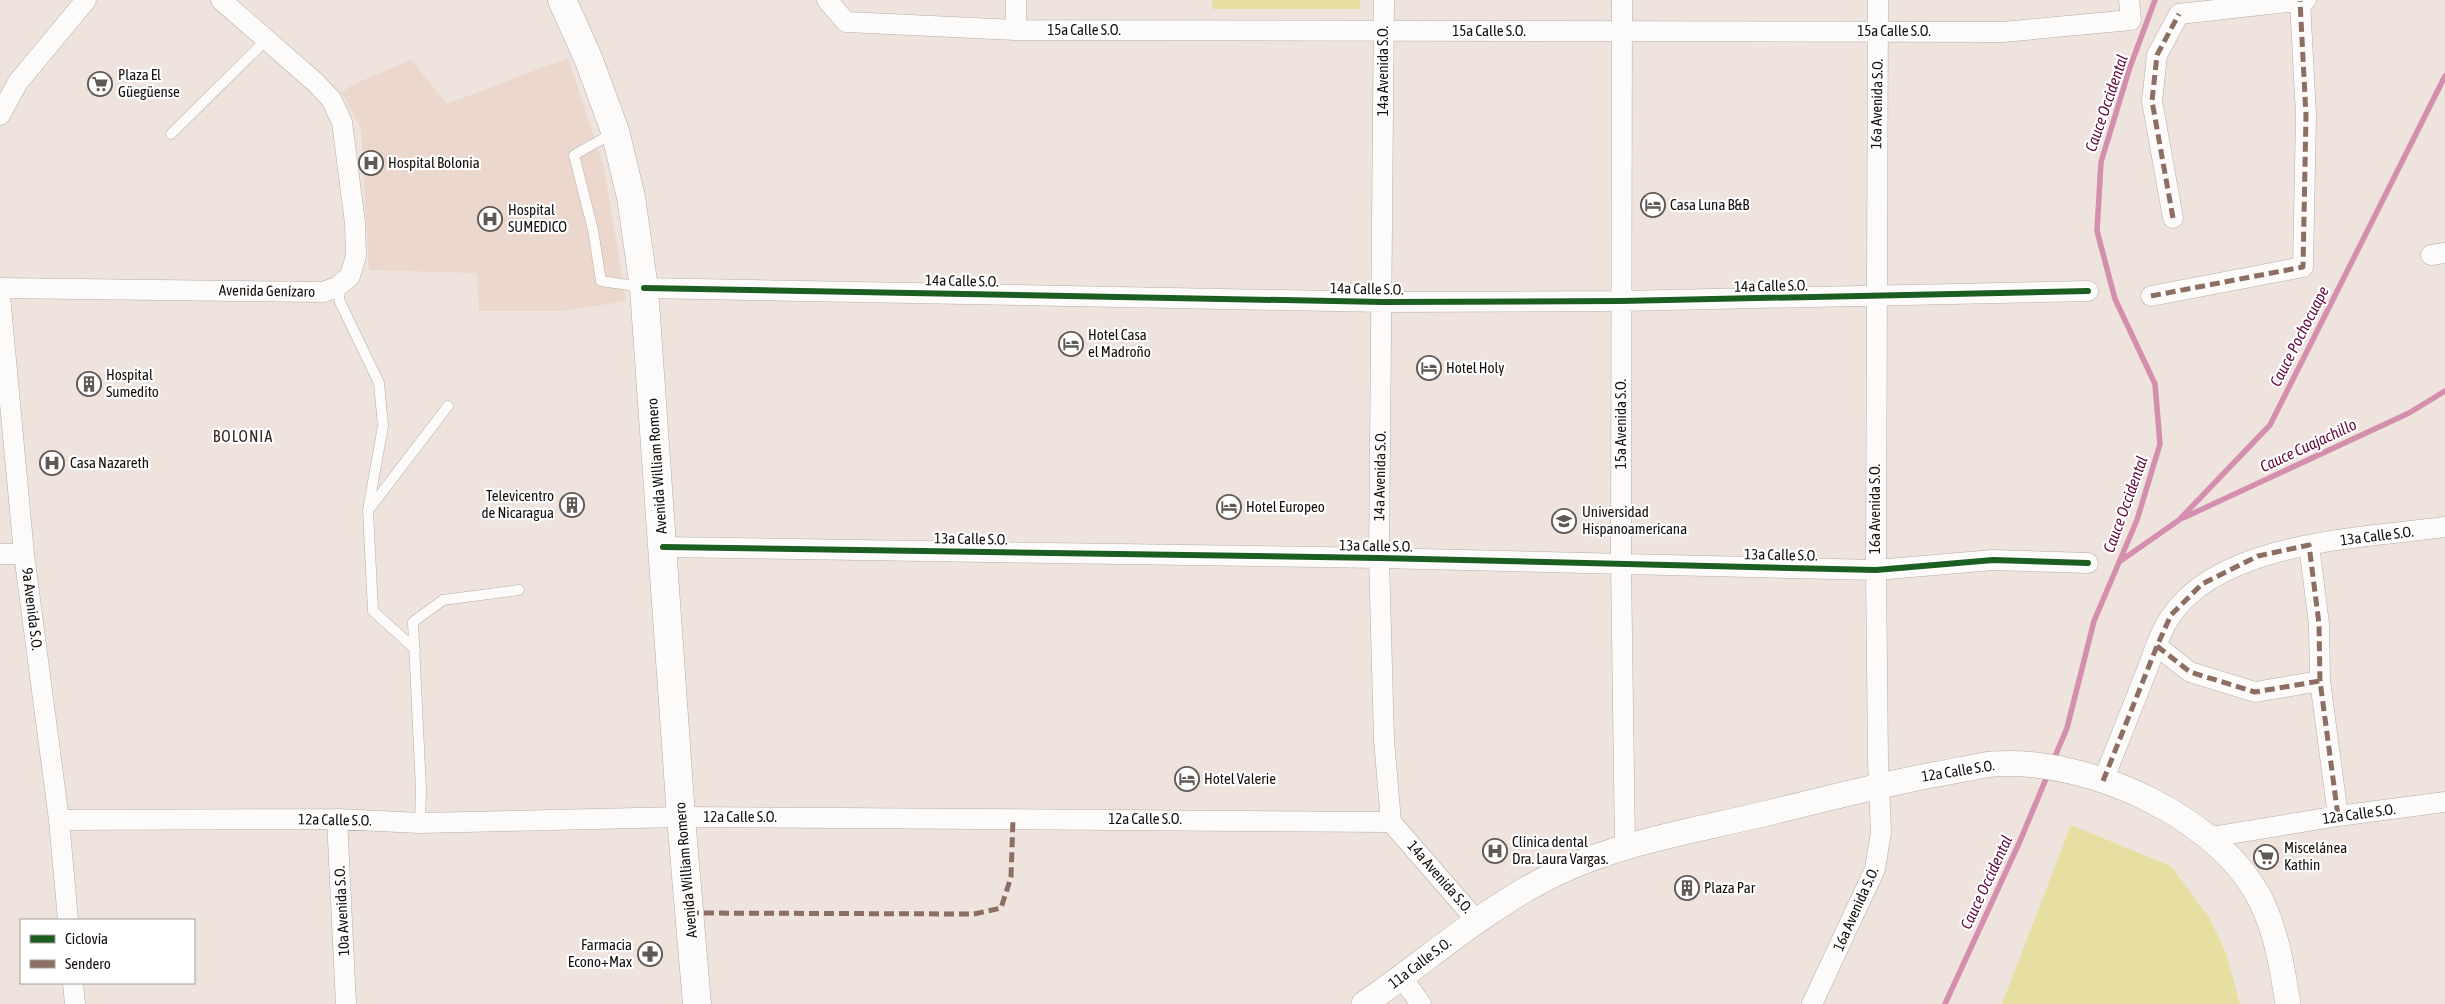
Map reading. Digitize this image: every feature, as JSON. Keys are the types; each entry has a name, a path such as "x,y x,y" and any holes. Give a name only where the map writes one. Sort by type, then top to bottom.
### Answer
{"main road":[{"name":"Avenida William Romero","path":"562,0 588,58 615,131 631,197 644,288 681,817 697,1004"}],"street":[{"path":"0,115 18,82 86,0"},
{"name":"Avenida Genízaro","path":"0,288 323,292 337,287 350,276 356,256 355,223 342,122 332,99 221,0"},
{"name":"15a Calle S.O.","path":"827,0 846,22 1016,30 1384,32 2003,32 2131,20 2129,0"},
{"path":"1016,0 1016,30"},
{"name":"14a Avenida S.O.","path":"1384,0 1383,302 1379,558 1384,740 1391,822 1476,920"},
{"name":"15a Avenida S.O.","path":"1622,0 1621,564 1625,848"},
{"name":"16a Avenida S.O.","path":"1812,1004 1875,869 1882,832 1878,761 1876,570 1875,296 1878,0"},
{"path":"2173,218 2152,101 2157,54 2179,14 2306,0"},
{"path":"2151,296 2303,267 2306,115 2300,1"},
{"name":"14a Calle S.O.","path":"644,288 1383,302 1621,301 2088,291"},
{"name":"9a Avenida S.O.","path":"0,296 24,554 59,820 68,919"},
{"name":"13a Calle S.O.","path":"2103,781 2171,615 2202,584 2258,556 2309,545 2445,527"},
{"path":"2309,545 2319,624 2320,681 2338,816"},
{"name":"13a Calle S.O.","path":"663,547 1379,558 1876,570 1993,560 2088,564"},
{"path":"0,554 24,554"},
{"path":"2157,646 2190,672 2255,692 2320,681"},
{"name":"12a Calle S.O.","path":"1476,920 1557,873 1625,848 1880,785 1992,764 2040,765 2103,781 2155,802 2211,837 2338,816 2445,802"},
{"name":"12a Calle S.O.","path":"59,820 338,819 420,823 681,817 1391,822"},
{"name":"10a Avenida S.O.","path":"338,819 346,1004"},
{"path":"2211,837 2244,874 2266,911 2280,958 2288,1004"},
{"name":"11a Calle S.O.","path":"1364,1004 1402,978 1476,920"},
{"path":"1402,978 1421,1004"},
{"path":"73,984 75,1004"}],"lane":[{"path":"171,134 266,40"},
{"path":"615,131 574,155 593,230 601,281 644,288"},
{"path":"337,287 340,302 379,383 383,426 368,510 373,611 415,649"},
{"path":"368,510 448,406"},
{"path":"420,823 421,790 413,622 443,600 518,590"}],"shaded area":[{"path":"1212,0 1360,0 1360,9 1212,9"},
{"name":"Hospital SUMEDICO","path":"568,58 604,168 626,301 564,311 479,311 477,273 369,270 361,128 342,93 352,85 411,60 447,104"},
{"path":"2071,825 2171,866 2209,917 2226,953 2240,1004 2002,1004"}],"waterway":[{"name":"Cauce Occidental","path":"2053,761 2067,728 2094,621 2137,520 2160,444 2155,384 2115,299 2097,231 2101,162 2130,67 2155,0"},
{"name":"Cauce Pochocuape","path":"2119,562 2179,520 2270,425 2445,76"},
{"name":"Cauce Cuajachillo","path":"2183,518 2409,413 2445,391"},
{"name":"Cauce Occidental","path":"1945,1004 2020,841 2048,774"}],"marked path":[{"path":"2151,296 2303,267 2306,115 2300,1"},
{"path":"2173,218 2152,101 2157,55 2179,14"},
{"path":"2103,781 2171,615 2202,584 2258,556 2309,545 2319,624 2320,681 2338,816"},
{"path":"2157,646 2190,672 2255,692 2320,681"},
{"path":"689,913 974,914 1001,908 1011,877 1013,819"}],"cycle path":[{"path":"644,288 1383,302 1621,301 2088,291"},
{"path":"663,547 1379,558 1876,570 1993,560 2088,563"}],"place":[{"name":"Plaza El Güegüense","path":"100,84"},
{"name":"Hospital Bolonia","path":"371,163"},
{"name":"Casa Luna B&B","path":"1653,205"},
{"name":"Hospital SUMEDICO","path":"490,219"},
{"name":"Hotel Casa el Madroño","path":"1071,344"},
{"name":"Hotel Holy","path":"1429,368"},
{"name":"Hospital Sumedito","path":"89,384"},
{"name":"Casa Nazareth","path":"52,463"},
{"name":"Televicentro de Nicaragua","path":"572,505"},
{"name":"Hotel Europeo","path":"1229,507"},
{"name":"Universidad Hispanoamericana","path":"1564,521"},
{"name":"Hotel Valerie","path":"1187,779"},
{"name":"Clínica dental Dra. Laura Vargas.","path":"1495,851"},
{"name":"Miscelánea Kathin","path":"2266,857"},
{"name":"Plaza Par","path":"1687,888"},
{"name":"Farmacia Econo+Max","path":"650,954"}],"district":[{"name":"BOLONIA","path":"243,436"}]}
